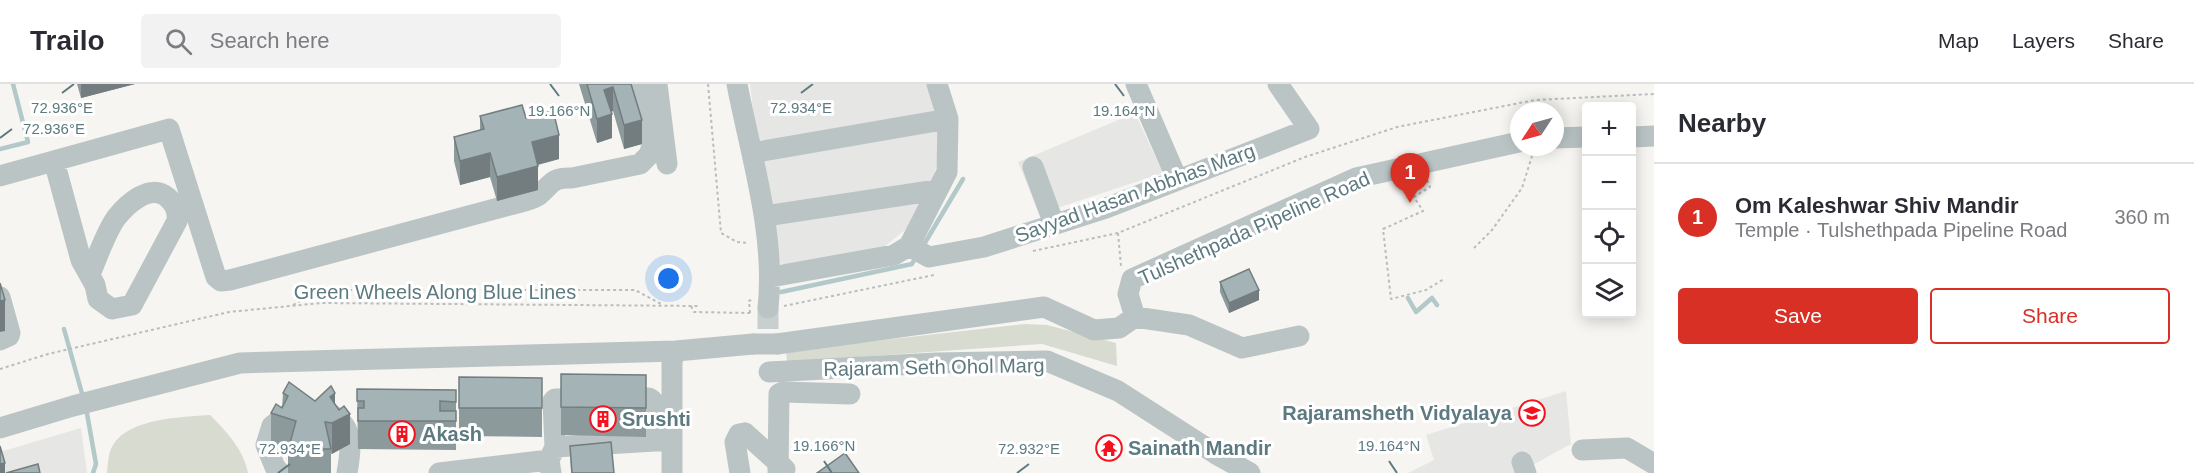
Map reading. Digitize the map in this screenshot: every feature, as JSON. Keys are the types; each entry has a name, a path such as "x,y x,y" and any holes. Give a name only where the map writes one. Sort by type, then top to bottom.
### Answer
{"street":[{"path":"0,176 169,129 216,277 221,281 230,280 529,200 537,197 553,180 640,164 649,154 652,146 638,84"},
{"path":"657,84 667,164"},
{"path":"737,84 763,213 771,277 766,309"},
{"path":"923,256 937,190 947,172 948,119 938,84"},
{"path":"1136,84 1177,179"},
{"name":"Sayyad Hasan Abbhas Marg","path":"771,277 894,255 923,256 984,247 1106,208 1309,129 1278,84"},
{"path":"763,151 948,119"},
{"path":"1636,137 1654,136"},
{"path":"1564,138 1582,137"},
{"name":"Tulshethpada Pipeline Road","path":"0,428 85,403 240,363 676,351 767,353 1044,307 1095,330 1119,328 1135,317 1128,294 1132,279 1356,178 1510,144"},
{"path":"54,161 81,260 95,285 98,299 112,309 132,305 177,221 164,154"},
{"path":"1033,167 1054,225"},
{"path":"772,215 937,190"},
{"path":"90,274 116,218 143,193 157,191 166,196 176,207"},
{"path":"0,297 10,333 9,336 0,340"},
{"path":"1135,317 1189,325 1242,348 1299,336"},
{"path":"663,436 672,361 676,351"},
{"path":"767,353 779,472"},
{"name":"Rajaram Seth Ohol Marg","path":"767,353 794,370 936,363 1047,361 1118,391 1216,454 1250,473"},
{"path":"794,370 794,393"},
{"path":"779,472 778,396 783,392 850,394"},
{"path":"552,460 553,401 555,399 649,398 652,400 672,473"},
{"path":"280,473 266,445 272,426 290,411 300,410 333,415 340,420 348,432 352,446 347,473"},
{"path":"740,473 735,442 739,434 745,433 779,472"},
{"path":"439,473 552,460 663,436"},
{"path":"1582,450 1627,448 1654,464"}],"path":[{"path":"708,84 721,233 737,242 767,245"},
{"path":"1031,251 1118,233 1305,157 1397,127 1535,100 1654,94"},
{"path":"1474,248 1492,230 1522,188 1532,156"},
{"path":"1430,187 1414,196 1423,211 1383,229 1391,299 1426,290 1444,279"},
{"path":"1118,233 1121,270"},
{"path":"691,306 694,312 766,309 810,299 923,256"},
{"path":"291,306 320,290 635,290 666,306"},
{"name":"Green Wheels Along Blue Lines","path":"0,369 48,354 230,312 321,303 698,306"}],"shaded area":[{"path":"750,84 930,84 938,111 939,151 934,179 911,225 883,248 802,265 771,263"},
{"path":"1135,113 1163,173 1039,214 1018,162"},
{"path":"1025,324 1047,325 1116,343 1117,366 1042,344 787,362 786,351"},
{"name":"Rajaramsheth Vidyalaya","path":"1566,391 1571,444 1518,473 1408,473 1434,460 1426,435"},
{"path":"210,415 228,434 243,456 248,473 107,473 111,448 121,436 131,429 157,421"},
{"path":"81,428 87,473 0,473 0,452"}],"building":[{"path":"587,84 631,84 642,120 624,125 613,87 604,90 612,114 597,119"},
{"path":"522,105 526,118 553,110 559,135 532,142 538,166 497,177 490,153 460,161 454,137 484,129 480,116"},
{"path":"1249,269 1259,290 1229,303 1220,282"},
{"path":"0,283 5,300 0,301"},
{"path":"561,374 646,375 646,408 561,407"},
{"path":"459,377 542,378 542,408 459,408"},
{"path":"289,382 315,401 331,386 335,393 330,397 339,410 344,406 350,414 332,423 325,422 331,449 318,449 317,442 307,442 308,450 288,450 296,421 271,413 276,404 282,408 288,396 283,393"},
{"path":"357,389 456,390 456,402 440,401 440,411 456,411 456,421 358,421 358,408 364,408 364,401 357,401"},
{"path":"611,442 614,473 572,473 570,446"},
{"path":"0,446 5,463 0,464"},
{"path":"845,453 859,473 817,473"},
{"path":"38,464 40,473 6,473"}],"waterway":[{"path":"0,149 28,142 13,84"},
{"path":"923,246 963,179"},
{"path":"781,292 912,264 917,255"},
{"path":"1408,298 1416,312 1432,298 1437,305"},
{"path":"64,329 83,397"},
{"path":"86,408 96,464 93,473"}],"tunnel":[{"path":"768,308 768,354"}],"place":[{"name":"Om Kaleshwar Shiv Mandir","path":"1410,203"},
{"name":"Rajaramsheth Vidyalaya","path":"1532,413"},
{"name":"Srushti","path":"603,419"},
{"name":"Akash","path":"402,434"},
{"name":"Sainath Mandir","path":"1109,448"}]}
